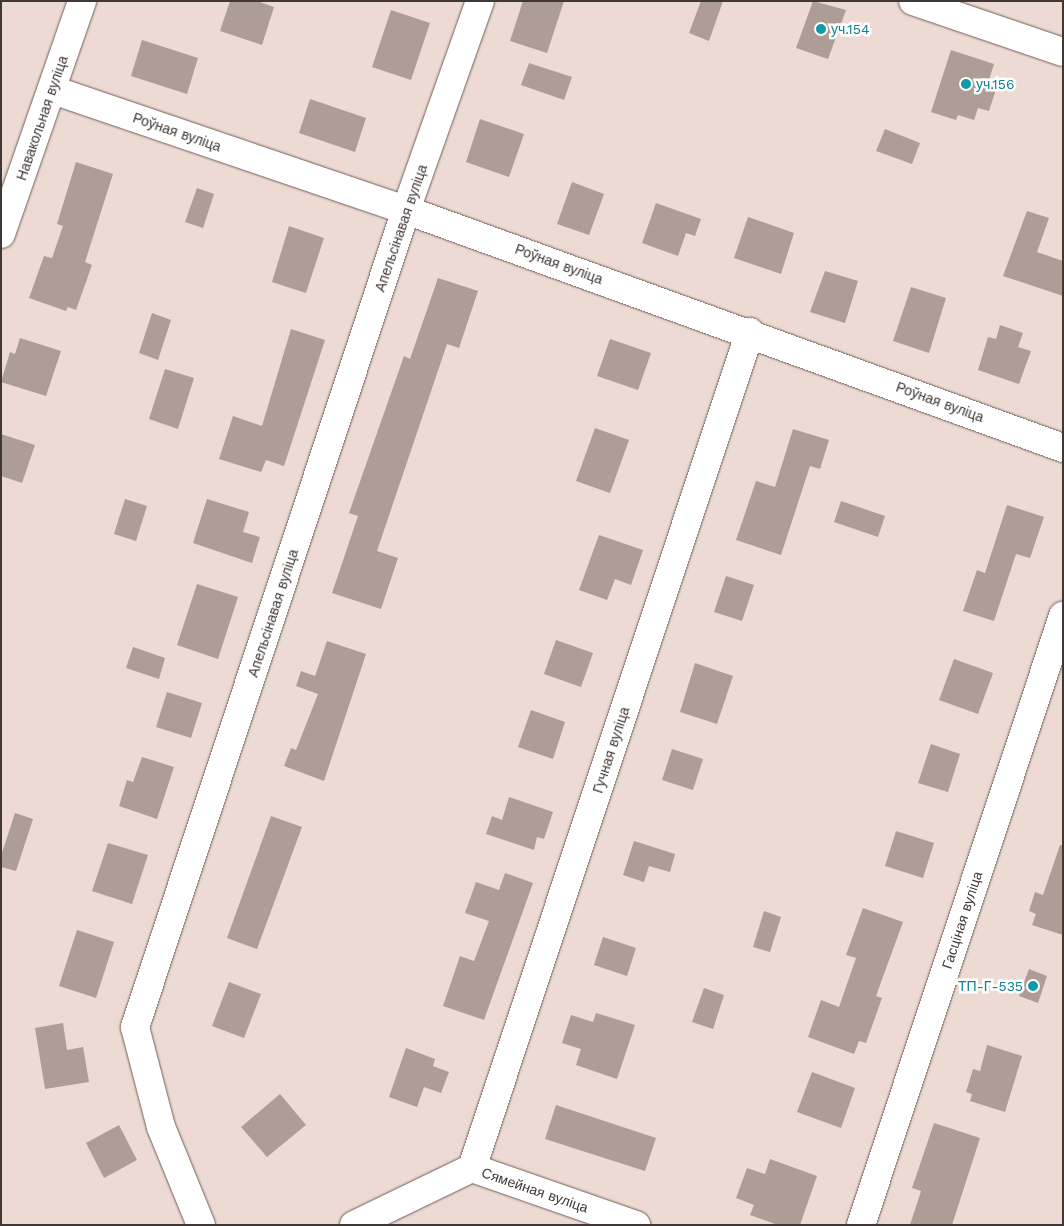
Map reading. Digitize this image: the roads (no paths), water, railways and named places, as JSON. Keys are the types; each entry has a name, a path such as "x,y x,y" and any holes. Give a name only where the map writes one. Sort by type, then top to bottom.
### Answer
{"street":[{"name":"Навакольная вуліца","path":"1,234 53,90 82,1"},
{"name":"Апельсінавая вуліца","path":"201,1225 161,1127 135,1027 406,210 480,1"},
{"path":"913,1 1063,52"},
{"name":"Роўная вуліца","path":"53,90 406,210 750,332 1063,448"},
{"name":"Гучная вуліца","path":"472,1168 750,332"},
{"name":"Гасціная вуліца","path":"860,1225 1063,616"},
{"name":"Сямейная вуліца","path":"354,1225 472,1168 636,1225"}],"place":[{"name":"уч.154","path":"821,29"},
{"name":"уч.156","path":"966,84"},
{"name":"ТП-Г-535","path":"1033,986"}]}
